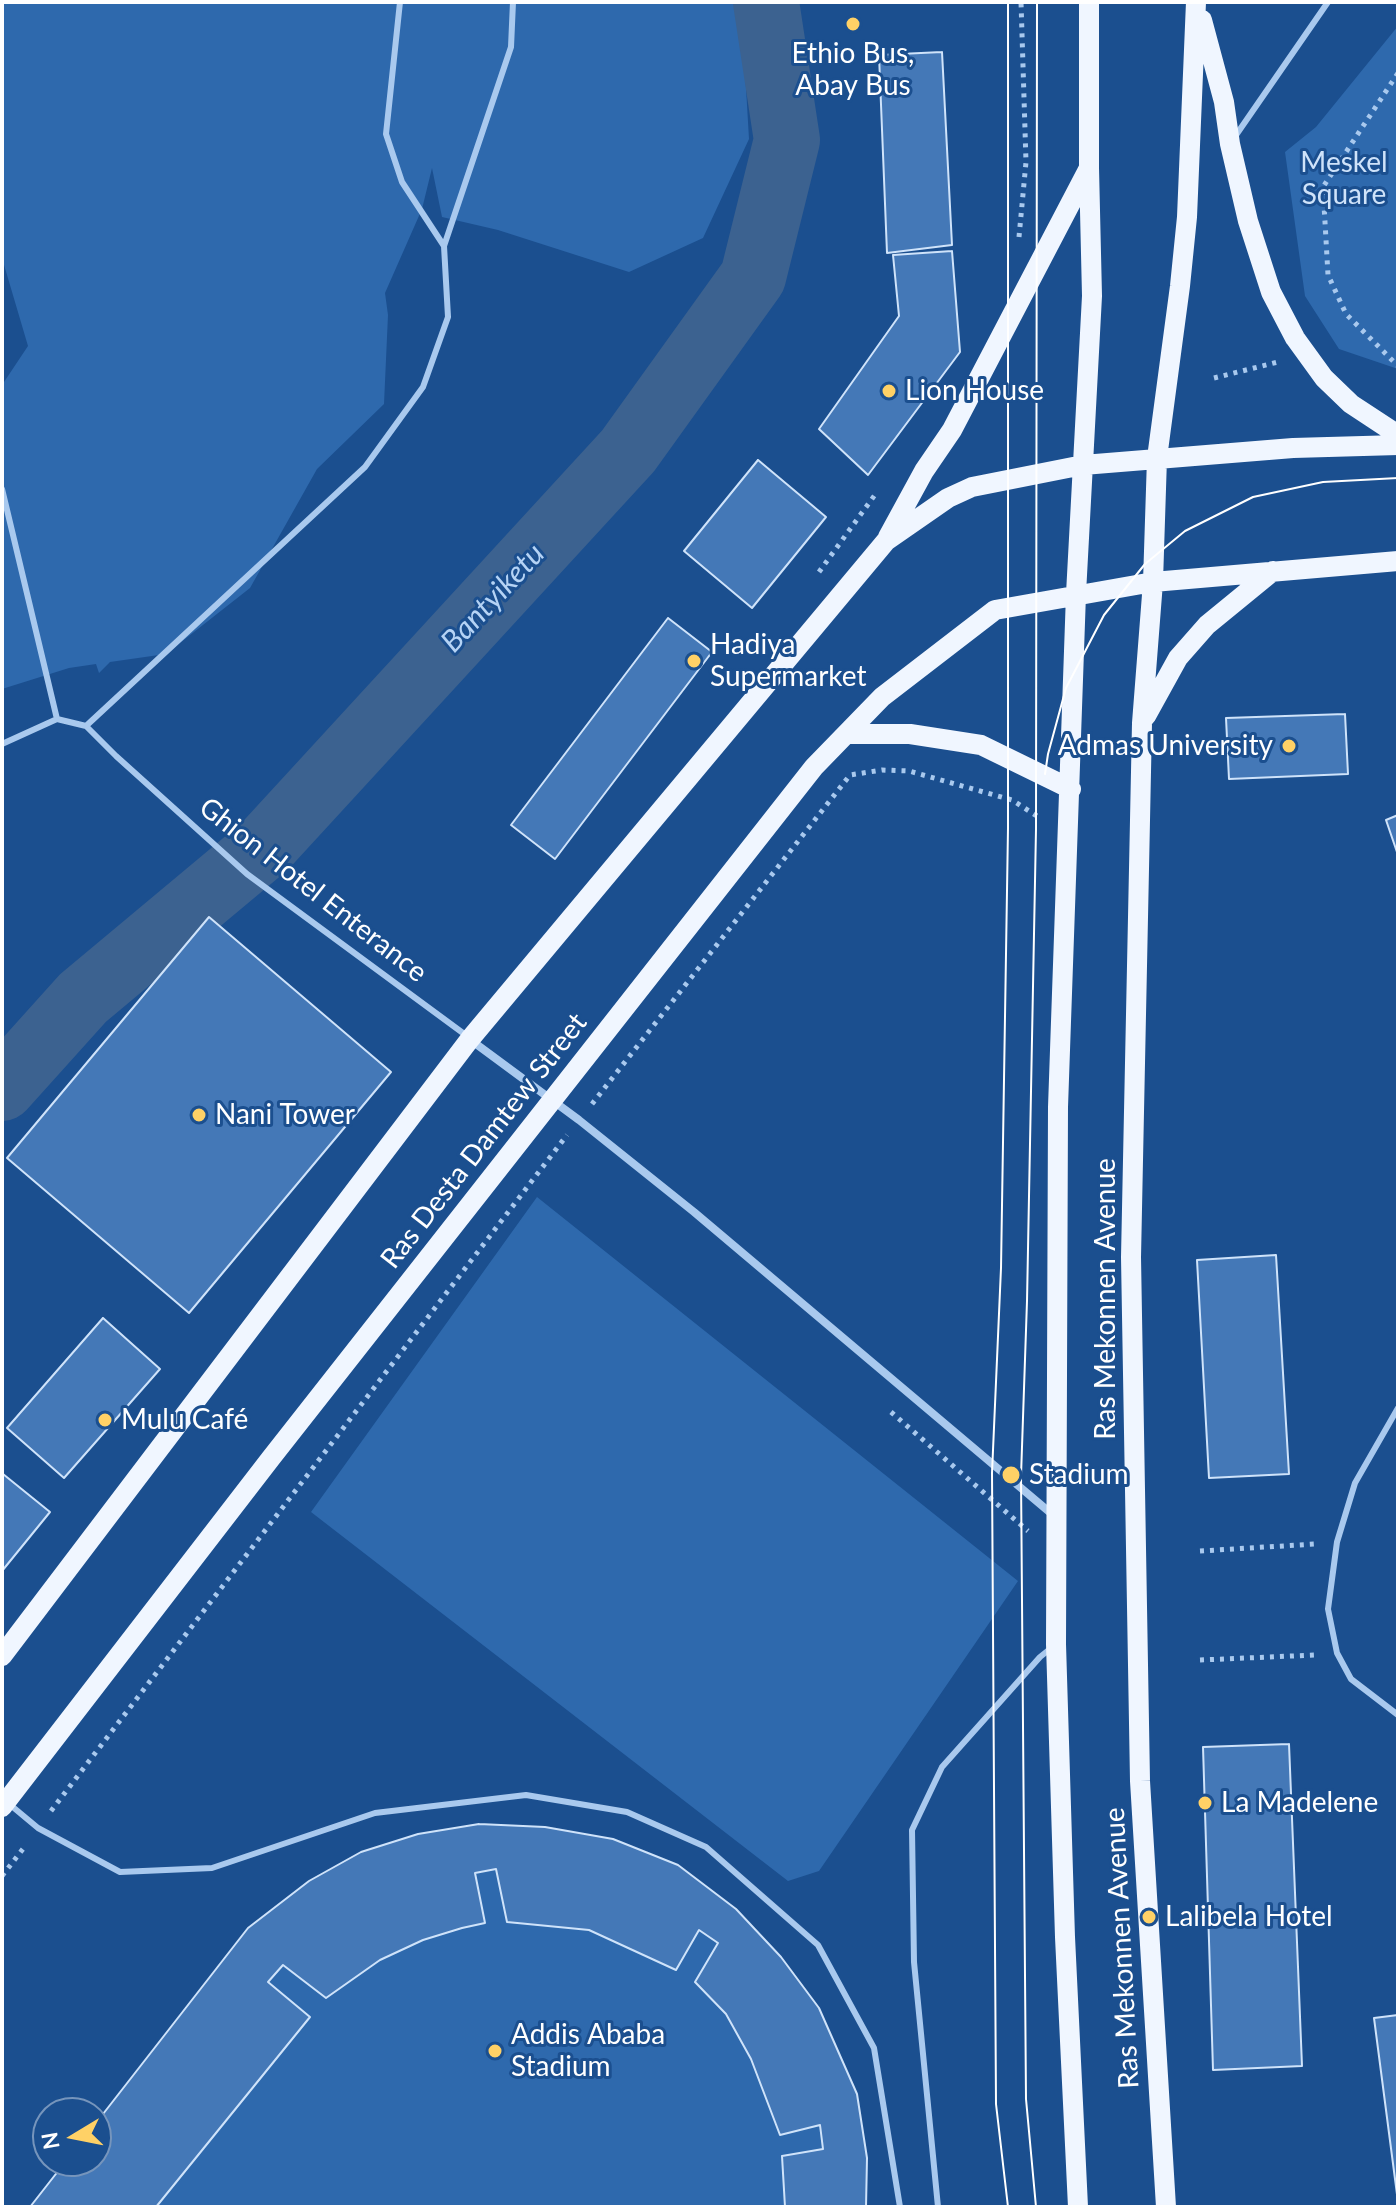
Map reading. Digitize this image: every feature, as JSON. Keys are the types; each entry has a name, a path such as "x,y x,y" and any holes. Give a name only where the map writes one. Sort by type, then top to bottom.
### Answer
{"main road":[{"name":"Ras Mekonnen Avenue","path":"1078,2207 1066,1965 1056,1644 1058,1107 1076,594 1092,296 1089,2"},
{"name":"Ras Mekonnen Avenue","path":"1166,2207 1140,1781 1131,1257 1142,723 1153,582 1157,458 1185,231 1197,2"},
{"path":"1197,2 1224,102 1230,144 1248,221 1271,292 1295,338 1324,378 1351,404 1398,435"},
{"path":"2,1656 470,1039 886,541 924,471 952,430 1089,168"},
{"path":"886,541 948,498 972,487 1083,465 1293,448 1398,445"},
{"name":"Ras Desta Damtew Street","path":"4,1805 551,1100 814,767 882,697 995,610 1153,582 1398,561"},
{"path":"1142,723 1178,658 1207,625 1274,571"},
{"path":"846,734 910,734 981,745 1071,789"}],"street":[{"path":"470,1039 579,1120 694,1212 1057,1518"}],"lane":[{"path":"400,2 386,134 402,182 444,246"},
{"path":"2,744 57,719 86,726 365,467 423,387 448,317 444,246 511,47 513,2"},
{"path":"1230,144 1328,2"},
{"path":"2,489 57,719"},
{"name":"Ghion Hotel Enterance","path":"86,726 247,874 470,1039"},
{"path":"1398,1408 1355,1483 1337,1542 1328,1609 1337,1653 1351,1679 1398,1715"},
{"path":"938,2207 914,1962 912,1830 942,1767 1040,1657 1056,1644"},
{"path":"4,1805 38,1828 120,1872 212,1868 375,1813 526,1795 627,1812 640,1817 706,1847 818,1945 874,2048 900,2207"}],"path":[{"path":"1017,248 1026,162 1021,2"},
{"path":"1398,73 1323,187 1328,275 1346,314 1398,366"},
{"path":"1214,378 1290,359"},
{"path":"817,575 881,486"},
{"path":"2,1876 579,1120 850,775 882,770 909,771 1012,800 1043,819"},
{"path":"881,1404 1037,1539"},
{"path":"1200,1551 1337,1542"},
{"path":"1200,1660 1337,1653"}],"green space":[{"path":"2,2 741,2 749,139 703,238 629,272 498,230 442,217 432,168 422,209 385,293 388,315 384,404 317,469 250,588 166,654 110,662 99,673 96,664 69,668 2,689 2,385 28,346 2,258"},
{"name":"Meskel Square","path":"1398,26 1398,369 1339,349 1305,296 1285,152 1316,127"},
{"path":"537,1197 1018,1581 819,1871 788,1881 311,1512"},
{"name":"Addis Ababa Stadium","path":"545,1827 613,1839 678,1865 736,1909 781,1957 819,2008 857,2094 867,2158 866,2207 30,2207 73,2177 112,2177 112,2102 248,1928"}],"building":[{"path":"942,52 952,245 887,253 879,55"},
{"name":"Lion House","path":"952,251 960,352 868,475 819,429 899,316 893,255"},
{"path":"758,460 826,517 752,608 684,551"},
{"path":"668,618 712,652 555,859 511,825"},
{"path":"1345,714 1348,774 1229,779 1226,718"},
{"path":"1398,815 1398,855 1386,820"},
{"name":"Nani Tower","path":"209,917 391,1072 189,1313 7,1158"},
{"path":"1276,1255 1289,1474 1209,1478 1197,1260"},
{"path":"103,1318 160,1369 64,1478 7,1428"},
{"path":"2,1475 50,1512 2,1571"},
{"path":"1289,1744 1302,2066 1213,2070 1203,1747"},
{"path":"479,1824 545,1827 613,1839 678,1865 736,1909 781,1957 819,2008 857,2094 867,2158 866,2207 785,2207 782,2156 823,2149 820,2125 780,2135 751,2059 726,2014 695,1982 718,1943 699,1930 676,1970 589,1930 507,1922 496,1869 475,1873 485,1923 423,1940 380,1960 326,1998 283,1965 268,1982 310,2017 156,2207 30,2207 53,2177 112,2177 112,2102 248,1928 309,1881 361,1852 418,1834"},
{"path":"1398,2015 1398,2202 1374,2018"}],"waterway":[{"name":"Bantyiketu","path":"2,1088 83,998 265,846 628,451 753,277 787,140 766,2"}],"tram line":[{"path":"1008,2 1008,828 1001,1268 992,1473 996,2104 1008,2207"},
{"path":"1036,2207 1026,2099 1021,1476 1036,829 1037,2"},
{"path":"1045,774 1066,688 1104,615 1145,564 1185,531 1253,497 1323,482 1398,478"}],"place":[{"name":"Ethio Bus, Abay Bus","path":"853,24"},
{"name":"Lion House","path":"889,391"},
{"name":"Hadiya Supermarket","path":"694,661"},
{"name":"Admas University","path":"1289,746"},
{"name":"Nani Tower","path":"199,1115"},
{"name":"Mulu Café","path":"105,1420"},
{"name":"Stadium","path":"1011,1475"},
{"name":"La Madelene","path":"1205,1803"},
{"name":"Lalibela Hotel","path":"1149,1917"},
{"name":"Addis Ababa Stadium","path":"495,2051"}]}
